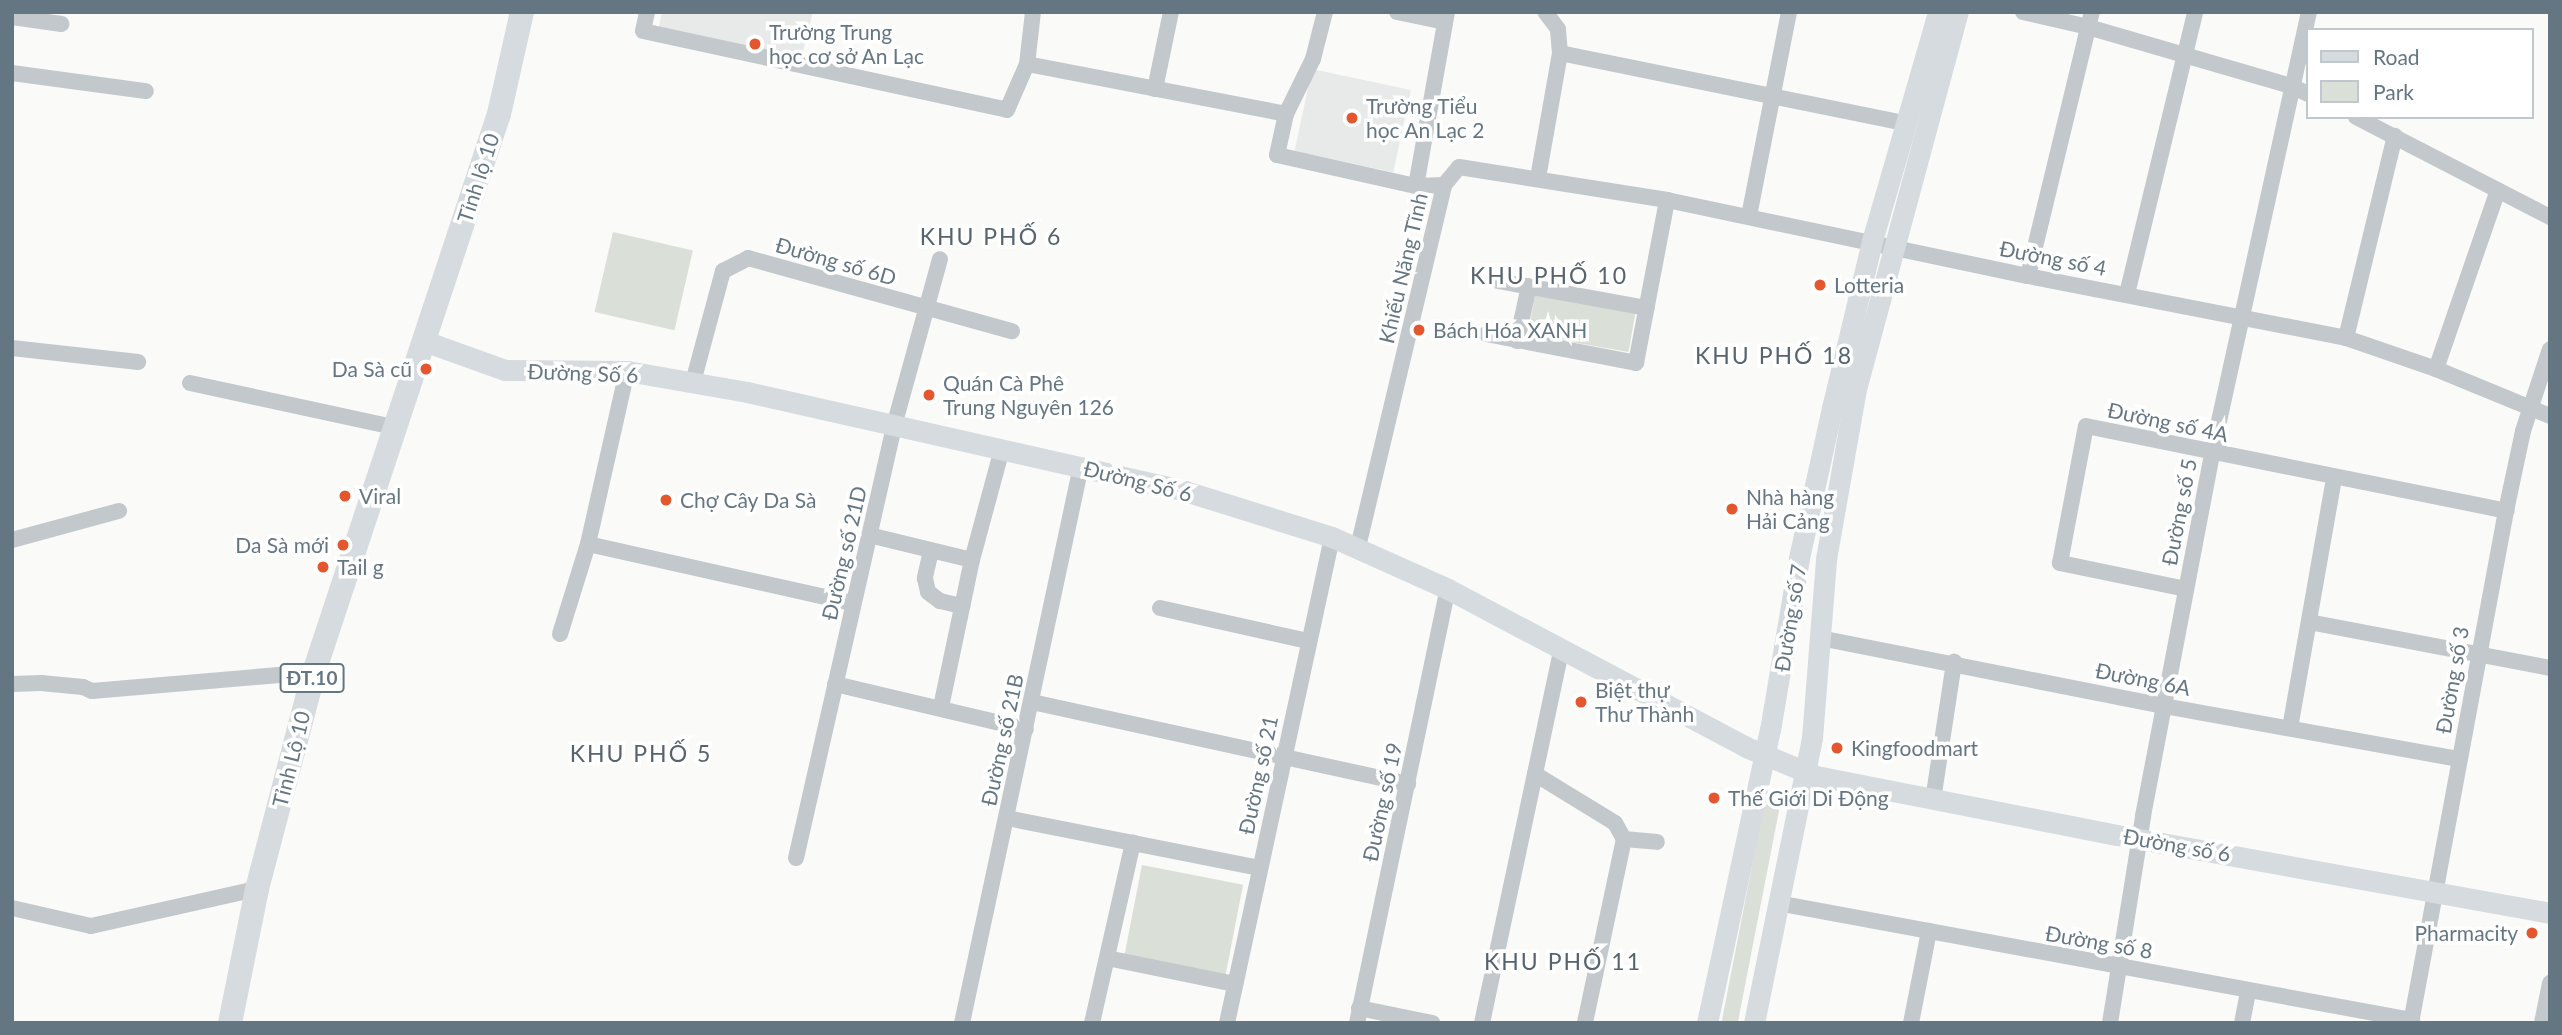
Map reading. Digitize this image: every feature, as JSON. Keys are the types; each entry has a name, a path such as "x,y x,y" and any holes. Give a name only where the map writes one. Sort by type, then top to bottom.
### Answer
{"main road":[{"name":"Tỉnh lộ 10","path":"424,341 499,114 522,12"},
{"name":"Tỉnh Lộ 10","path":"230,1023 257,889 314,672 393,427 424,341"}],"street":[{"path":"647,12 643,31 1007,110 1027,64 1033,12"},
{"path":"1155,89 1171,12"},
{"path":"1325,12 1314,60 1286,114 1277,155 1416,186 1444,185"},
{"path":"1397,12 1446,17 1416,186"},
{"path":"1538,178 1560,53 1558,30 1544,12"},
{"path":"1749,216 1775,99 1789,12"},
{"name":"Đường số 7","path":"1707,1023 1764,755 1802,545 1872,241 1938,12"},
{"name":"Đường số 7","path":"1754,1023 1805,773 1826,559 1856,389 1958,12"},
{"path":"2023,12 2090,20 2185,55 2291,86 2306,93"},
{"path":"2127,294 2195,12"},
{"name":"Đường số 5","path":"2110,1023 2139,839 2212,453 2309,12"},
{"path":"12,17 62,24"},
{"path":"2028,276 2090,20"},
{"path":"1560,53 1775,99 1904,123"},
{"path":"1027,64 1286,114"},
{"path":"12,73 146,91"},
{"path":"2360,119 2550,217"},
{"path":"2346,338 2395,136"},
{"name":"Khiếu Năng Tĩnh","path":"1357,548 1444,185 1459,167 1538,178"},
{"name":"Đường số 4","path":"1538,178 1749,216 2028,276 2346,338 2436,369 2550,416"},
{"path":"2436,369 2498,190"},
{"path":"1486,334 1636,363 1667,200"},
{"name":"Đường số 6D","path":"693,383 723,271 748,258 1012,331"},
{"name":"Đường số 21D","path":"796,858 894,426 940,259"},
{"path":"1497,281 1647,308"},
{"path":"1517,341 1529,286"},
{"name":"Đường Số 6","path":"424,341 505,370 627,371 1002,449 1185,491 1332,537 1448,589 1764,755 1805,773"},
{"path":"12,348 138,362"},
{"name":"Đường số 3","path":"2411,1021 2505,511 2529,408 2550,349"},
{"path":"560,634 588,544 627,371"},
{"path":"190,383 393,427"},
{"name":"Đường số 4A","path":"2186,589 2060,563 2085,426 2505,511"},
{"path":"940,707 972,560 1002,449"},
{"name":"Đường số 21B","path":"962,1023 1081,466"},
{"path":"2290,728 2334,478"},
{"path":"12,540 118,511"},
{"path":"869,536 972,560"},
{"name":"Đường số 21","path":"1227,1023 1332,537"},
{"path":"588,544 853,603"},
{"path":"931,551 925,578 928,592 940,601 962,606"},
{"name":"Đường số 19","path":"1358,1016 1448,589"},
{"path":"1160,608 1308,641"},
{"path":"2309,622 2550,668"},
{"name":"Đường 6A","path":"1820,638 1954,662 2164,706 2459,759"},
{"path":"1482,1023 1561,650"},
{"path":"1933,800 1954,662"},
{"path":"12,684 72,686 92,691 314,672"},
{"path":"835,684 1026,729"},
{"path":"1032,702 1408,784"},
{"name":"Đường số 6","path":"1805,773 2139,839 2435,890 2550,913"},
{"path":"1535,774 1615,823 1624,839 1585,1023"},
{"path":"1007,818 1260,868"},
{"path":"1624,839 1657,842"},
{"path":"1092,1023 1133,843"},
{"path":"12,908 91,926 257,889"},
{"name":"Đường số 8","path":"1778,903 2411,1021"},
{"path":"1911,1023 1929,932"},
{"path":"1107,958 1234,984"},
{"path":"2542,1023 2550,983"},
{"path":"2242,1023 2248,990"},
{"path":"1358,1016 1432,1023"}],"shaded area":[{"name":"Trường Trung học cơ sở An Lạc","path":"662,12 813,12 800,63 658,31"},
{"name":"Trường Tiểu học An Lạc 2","path":"1312,69 1411,90 1393,172 1295,151"}],"green space":[{"path":"613,232 693,250 674,330 595,312"},
{"path":"1535,295 1635,313 1629,352 1528,334"},
{"path":"1764,804 1780,807 1738,1023 1721,1023"},
{"path":"1142,865 1243,885 1225,979 1124,959"}],"place":[{"name":"Trường Trung học cơ sở An Lạc","path":"755,44"},
{"name":"Trường Tiểu học An Lạc 2","path":"1352,118"},
{"name":"Lotteria","path":"1820,285"},
{"name":"Bách Hóa XANH","path":"1419,330"},
{"name":"Da Sà cũ","path":"426,369"},
{"name":"Quán Cà Phê Trung Nguyên 126","path":"929,395"},
{"name":"Viral","path":"345,496"},
{"name":"Chợ Cây Da Sà","path":"666,500"},
{"name":"Nhà hàng Hải Cảng","path":"1732,509"},
{"name":"Da Sà mới","path":"343,545"},
{"name":"Tail g","path":"323,567"},
{"name":"Biệt thự Thư Thành","path":"1581,702"},
{"name":"Kingfoodmart","path":"1837,748"},
{"name":"Thế Giới Di Động","path":"1714,798"},
{"name":"Pharmacity","path":"2532,933"}],"district":[{"name":"KHU PHỐ 6","path":"991,236"},
{"name":"KHU PHỐ 10","path":"1549,275"},
{"name":"KHU PHỐ 18","path":"1774,355"},
{"name":"KHU PHỐ 5","path":"641,753"},
{"name":"KHU PHỐ 11","path":"1563,961"}]}
